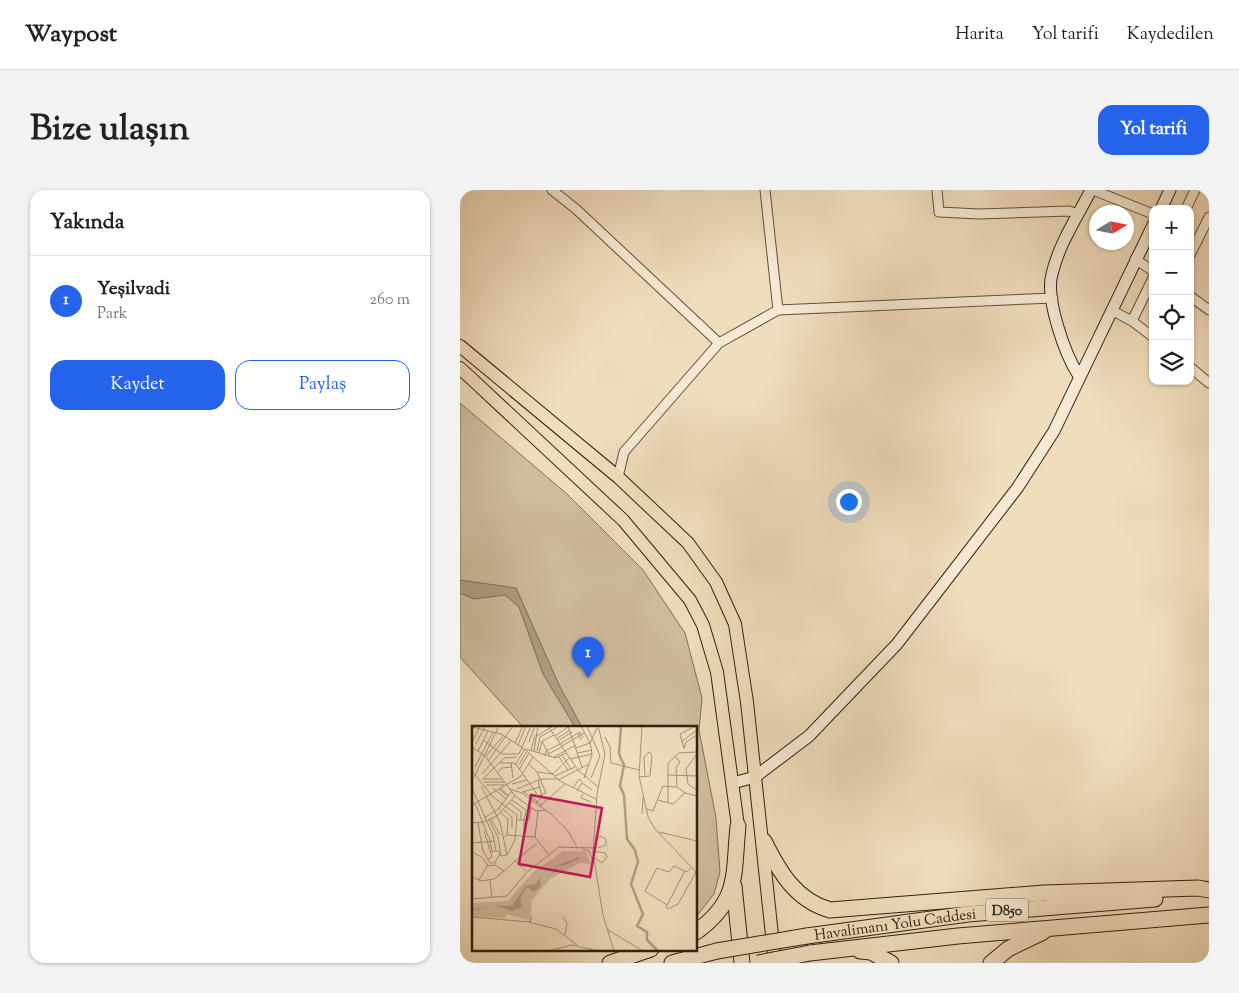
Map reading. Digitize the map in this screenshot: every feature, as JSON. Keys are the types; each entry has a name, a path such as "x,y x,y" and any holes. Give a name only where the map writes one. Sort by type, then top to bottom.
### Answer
{"highway":[{"path":"738,826 734,882 742,963"},
{"path":"764,841 778,867 794,888 804,898 830,910 1044,893 1198,888 1209,890"},
{"path":"698,931 714,919 725,904 734,882"},
{"name":"Havalimanı Yolu Caddesi","path":"672,963 717,951 807,936 968,914 1209,896"},
{"name":"Havalimanı Yolu Caddesi","path":"758,963 810,953 1054,927 1209,915"},
{"path":"991,963 1008,949 1054,927"},
{"path":"610,963 648,950"},
{"path":"841,950 871,952 892,963"}],"main road":[{"path":"460,346 618,477 688,543 716,582 735,624 747,702 764,841 775,963"},
{"path":"460,368 623,520 690,600 703,625 717,672 738,826"}],"street":[{"path":"552,190 583,216 719,343"},
{"path":"765,190 778,310"},
{"path":"937,190 939,212 979,214 1069,211 1079,214"},
{"path":"1079,376 1068,355 1054,314 1051,276 1058,255 1092,190 1149,212"},
{"path":"1163,205 1170,190"},
{"path":"1188,205 1195,190"},
{"path":"1194,250 1205,235 1209,217"},
{"path":"733,783 755,777 809,736 897,644 1018,487 1054,430 1110,310 1149,233"},
{"path":"1135,259 1149,268"},
{"path":"1132,321 1149,286"},
{"path":"618,477 624,452 719,343 778,310 1053,298"},
{"path":"1194,299 1209,310"},
{"path":"1110,310 1149,332"},
{"path":"1194,370 1209,382"}],"shaded area":[{"path":"460,403 567,494 643,570 685,633 702,698 699,730 716,818 720,872 714,894 698,914 698,726 522,726 460,657"},
{"path":"460,580 516,588 560,687 581,726 574,726 543,674 519,607 505,595 474,599 460,593"}],"place":[{"name":"Yeşilvadi","path":"588,678"}]}
